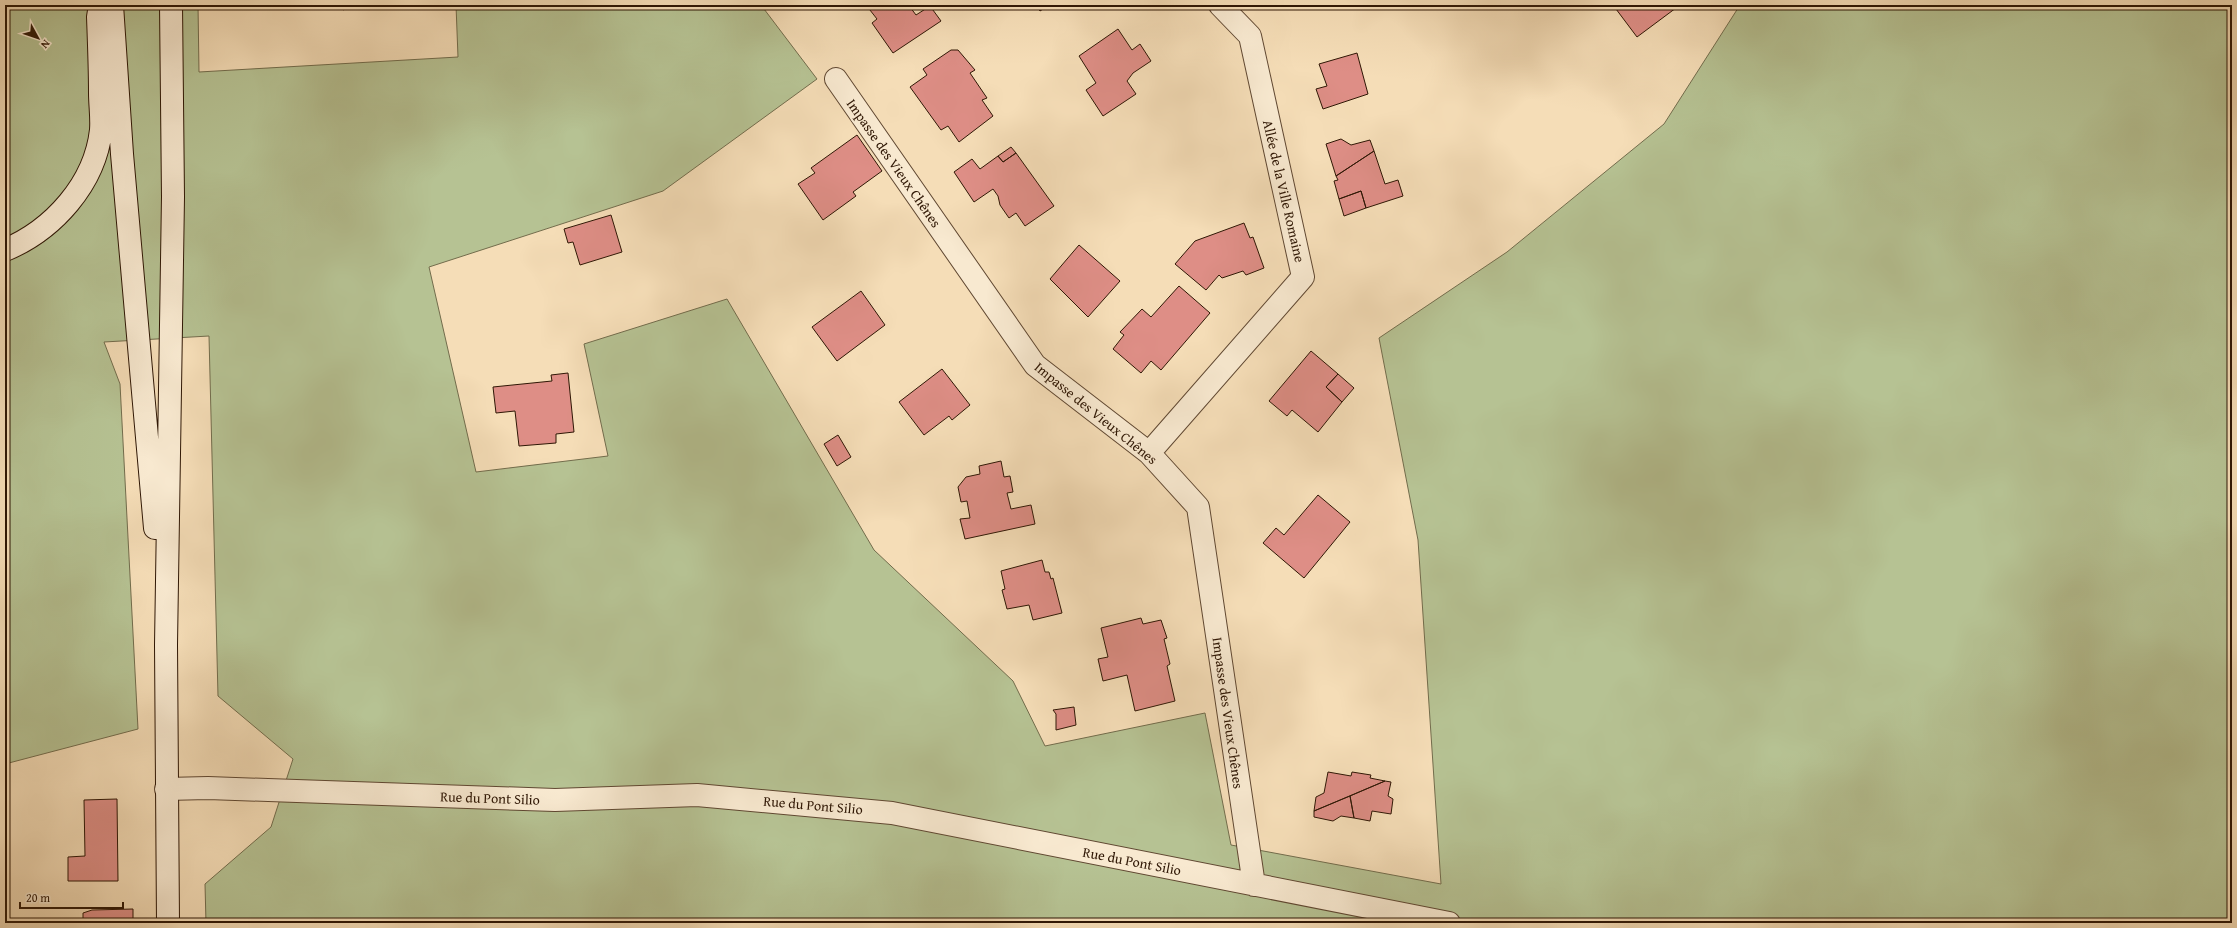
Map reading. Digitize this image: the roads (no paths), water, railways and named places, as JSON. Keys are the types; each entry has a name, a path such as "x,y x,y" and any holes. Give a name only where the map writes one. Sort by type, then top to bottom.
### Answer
{"street":[{"path":"5,250 20,244 50,224 77,191 95,156 101,130 98,17 100,5"},
{"path":"112,5 122,154 166,645"},
{"path":"168,923 166,645 173,197 171,5"},
{"name":"Allée de la Ville Romaine","path":"1149,453 1303,277 1250,36 1220,5"},
{"name":"Impasse des Vieux Chênes","path":"836,79 1035,365 1149,453 1198,507 1254,885"},
{"name":"Rue du Pont Silio","path":"166,789 216,788 555,800 697,795 892,813 1449,923"}]}
